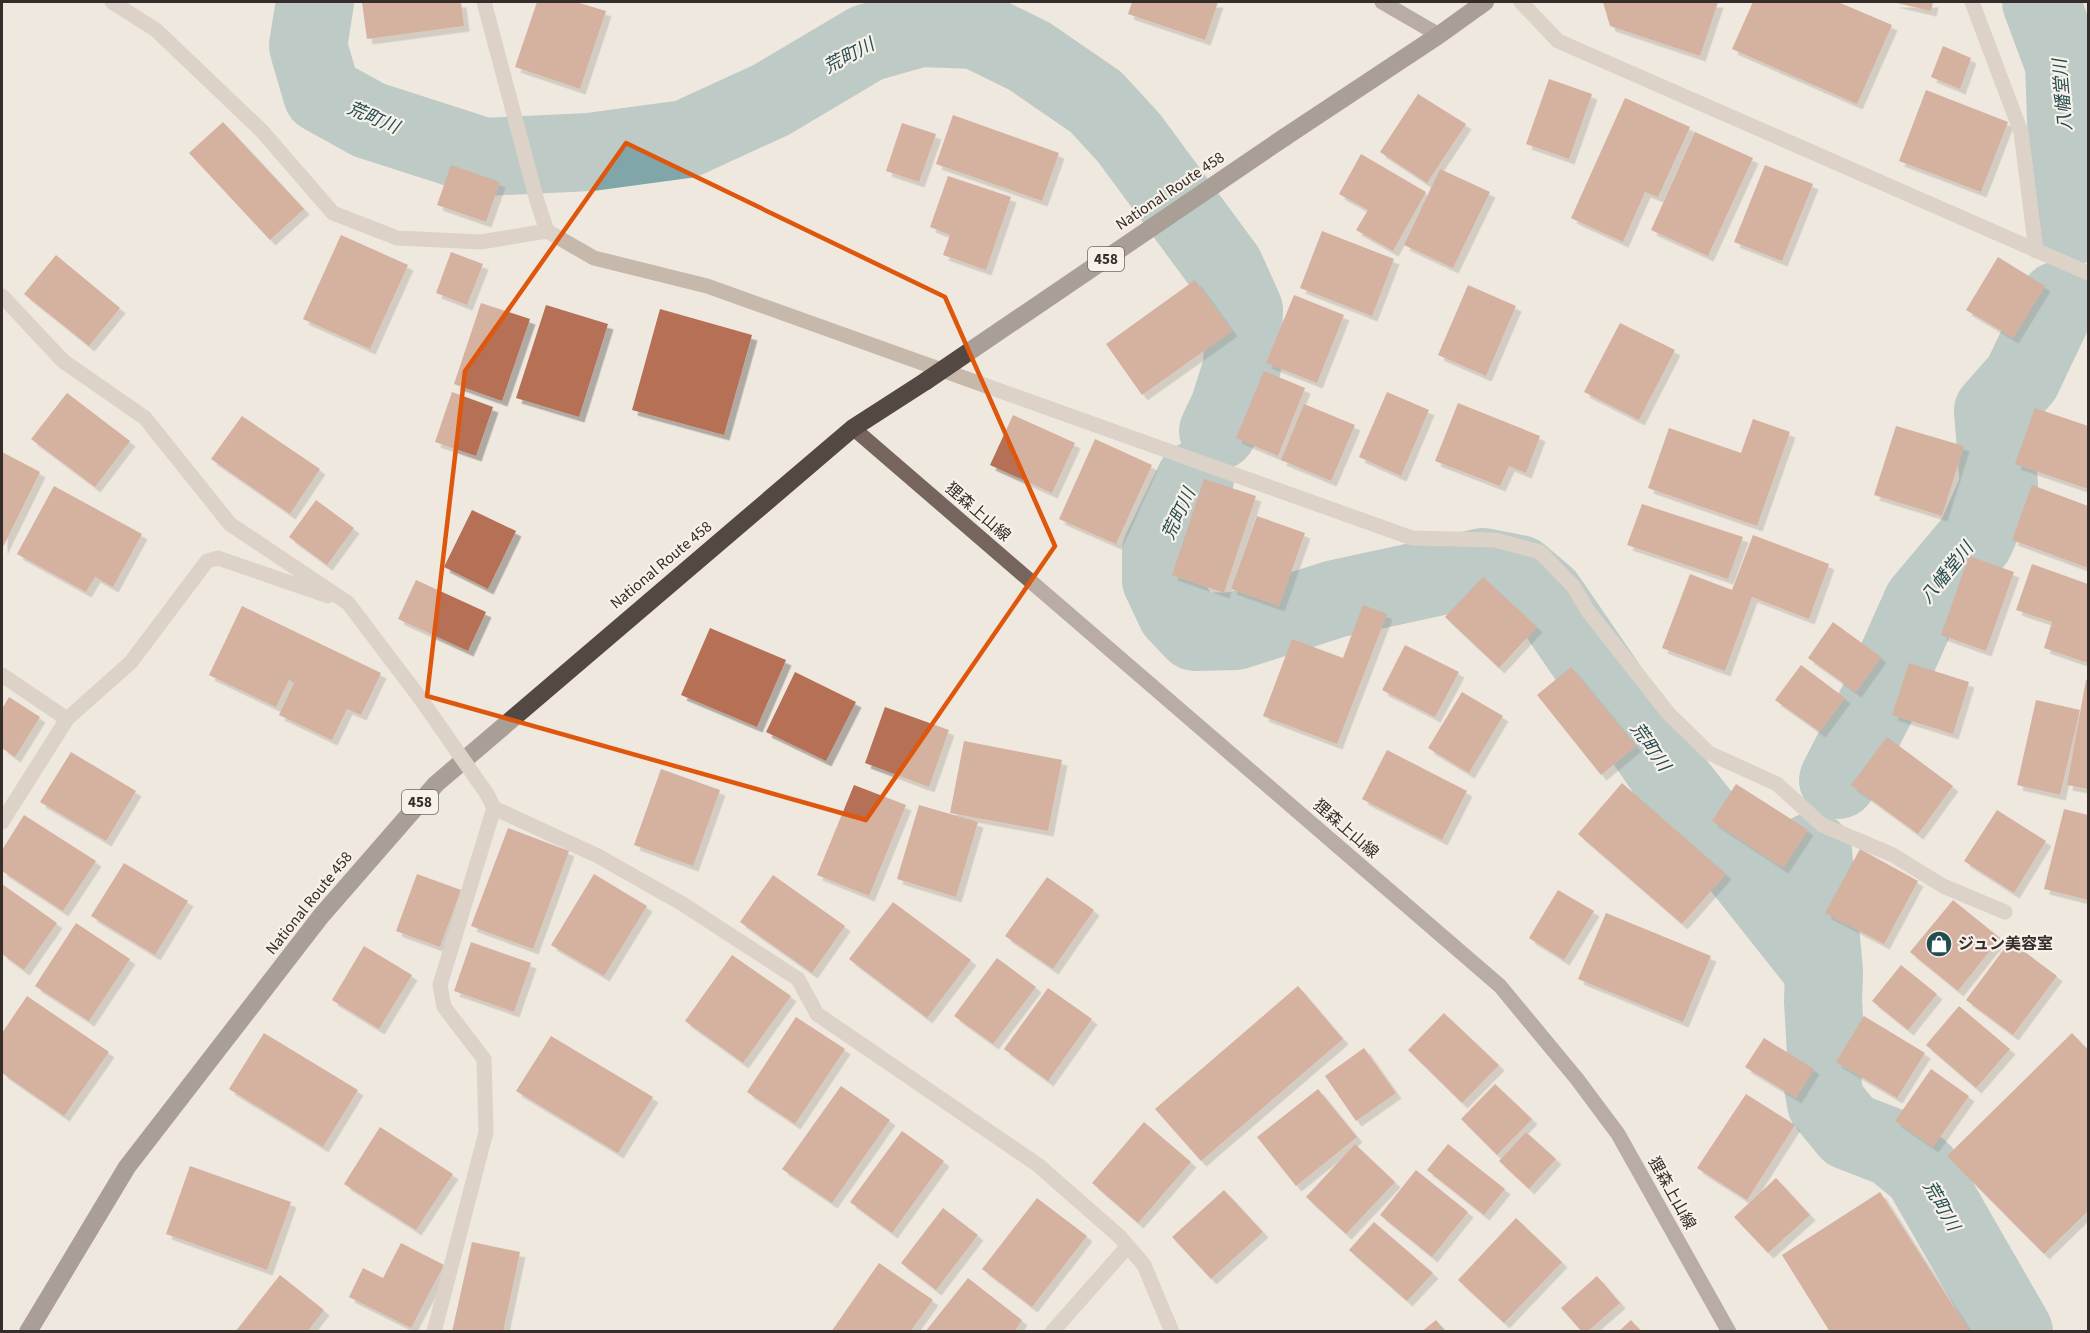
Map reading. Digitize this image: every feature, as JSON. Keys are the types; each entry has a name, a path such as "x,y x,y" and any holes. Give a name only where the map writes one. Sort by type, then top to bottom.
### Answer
{"highway":[{"name":"National Route 458","path":"28,1332 127,1167 321,916 436,784 853,428 926,381 1485,2"}],"main road":[{"path":"1382,2 1439,35"},
{"name":"狸森上山線","path":"853,428 1500,986 1577,1079 1618,1134 1729,1332"}],"street":[{"path":"112,2 156,30 252,122 333,213 397,238 481,243 548,231"},
{"path":"484,2 537,201 548,231 594,258 707,286 1412,538 1495,540 1540,552 1573,586 1588,611 1668,713 1709,753 1777,784 1822,825 1893,855 1943,886 2005,912"},
{"path":"1521,2 1558,41 2088,273"},
{"path":"1972,2 2020,132 2036,251"},
{"path":"2,296 63,360 145,418 230,524 348,603 420,698 487,794 494,808 598,856 681,903 798,979 818,1014 1038,1165 1120,1237 1144,1265 1172,1332"},
{"path":"2,822 67,719 131,662 207,561 218,558 348,603"},
{"path":"2,675 67,719"},
{"path":"434,1332 486,1132 484,1059 444,1007 440,985 494,808"},
{"path":"1052,1332 1128,1246"}],"highlighted area":[{"path":"626,143 945,297 1055,546 866,820 427,696 465,371"}],"building":[{"path":"362,2 461,2 464,26 367,39"},
{"path":"537,2 576,2 606,11 580,89 515,67"},
{"path":"1132,2 1218,2 1205,40 1128,14"},
{"path":"1603,2 1718,2 1700,56 1610,26"},
{"path":"1753,2 1838,2 1892,25 1857,104 1732,49"},
{"path":"1893,2 1933,2 1931,11"},
{"path":"1943,46 1971,58 1960,89 1931,77"},
{"path":"1549,79 1592,94 1569,159 1526,144"},
{"path":"1926,90 2008,122 1981,192 1899,161"},
{"path":"1418,94 1466,124 1427,183 1380,152"},
{"path":"1625,98 1690,127 1658,197 1645,192 1623,242 1571,218"},
{"path":"953,115 1059,153 1042,201 936,164"},
{"path":"223,122 304,209 270,240 189,153"},
{"path":"902,123 936,134 919,182 886,171"},
{"path":"1695,132 1753,158 1708,256 1651,230"},
{"path":"1361,154 1426,192 1393,251 1356,230 1368,210 1339,194"},
{"path":"451,165 500,182 486,222 437,205"},
{"path":"1765,165 1813,184 1782,261 1734,242"},
{"path":"1440,169 1490,192 1453,268 1404,245"},
{"path":"948,176 1011,197 986,270 943,255 950,235 930,227"},
{"path":"1322,231 1394,259 1372,316 1300,288"},
{"path":"341,235 408,265 370,349 303,319"},
{"path":"451,252 483,264 467,305 436,293"},
{"path":"56,255 120,308 89,346 24,294"},
{"path":"1998,257 2045,286 2013,338 1966,310"},
{"path":"1195,280 1232,331 1142,395 1106,344"},
{"path":"1468,285 1516,306 1486,376 1438,355"},
{"path":"1294,295 1344,315 1317,383 1266,363"},
{"path":"481,303 530,319 502,401 454,384"},
{"path":"546,305 608,324 579,417 516,398"},
{"path":"660,309 752,335 724,435 632,410"},
{"path":"1620,323 1675,350 1639,420 1584,392"},
{"path":"1264,371 1305,388 1278,456 1236,438"},
{"path":"452,392 493,407 476,456 435,442"},
{"path":"1387,392 1429,410 1401,476 1359,457"},
{"path":"67,393 130,441 95,487 31,439"},
{"path":"1458,403 1540,436 1526,473 1509,466 1500,486 1435,461"},
{"path":"1304,404 1355,425 1331,481 1281,460"},
{"path":"2035,408 2088,426 2088,489 2015,464"},
{"path":"1013,415 1075,443 1052,493 990,465"},
{"path":"242,416 320,469 290,514 211,459"},
{"path":"1753,419 1790,432 1757,526 1648,488 1669,428 1741,453"},
{"path":"1896,426 1964,446 1942,516 1874,495"},
{"path":"1095,439 1152,465 1116,544 1059,519"},
{"path":"2,452 40,472 2,549"},
{"path":"1204,479 1256,496 1224,593 1172,575"},
{"path":"2032,485 2088,506 2088,568 2012,540"},
{"path":"54,486 142,534 113,587 95,577 86,592 17,554"},
{"path":"316,500 354,528 327,565 289,537"},
{"path":"1642,504 1743,537 1728,579 1627,545"},
{"path":"472,510 516,531 488,589 444,567"},
{"path":"1257,516 1305,533 1279,606 1231,589"},
{"path":"1753,535 1829,564 1809,619 1752,597 1725,671 1662,648 1690,574 1732,590"},
{"path":"1969,556 2014,572 1986,651 1941,635"},
{"path":"2032,564 2088,584 2088,663 2044,648 2052,622 2016,610"},
{"path":"1483,577 1537,627 1499,668 1445,617"},
{"path":"416,580 486,612 468,651 398,619"},
{"path":"1363,605 1387,614 1337,744 1263,716 1292,639 1343,658"},
{"path":"242,606 381,673 361,715 347,709 332,740 279,715 294,683 289,680 276,707 209,675"},
{"path":"1833,622 1881,657 1856,692 1808,658"},
{"path":"710,628 786,660 757,727 681,695"},
{"path":"1405,645 1459,672 1435,717 1382,690"},
{"path":"1909,663 1969,682 1953,734 1892,715"},
{"path":"1801,665 1845,698 1820,732 1775,700"},
{"path":"1571,667 1636,746 1601,775 1537,695"},
{"path":"795,672 856,702 826,761 766,732"},
{"path":"2086,680 2088,680 2088,789 2067,785"},
{"path":"1462,692 1503,716 1469,773 1428,748"},
{"path":"9,697 40,717 15,757 2,748 2,709"},
{"path":"2036,700 2080,710 2060,795 2017,785"},
{"path":"885,707 949,730 929,787 865,763"},
{"path":"1887,737 1953,786 1918,834 1851,785"},
{"path":"964,741 1062,760 1048,831 950,813"},
{"path":"1387,750 1467,791 1442,840 1362,799"},
{"path":"71,752 136,791 106,841 40,802"},
{"path":"661,769 720,790 693,866 634,845"},
{"path":"1622,783 1726,874 1682,924 1578,834"},
{"path":"1736,784 1808,830 1783,868 1712,821"},
{"path":"854,785 906,805 869,896 817,875"},
{"path":"919,805 978,822 956,897 897,879"},
{"path":"2064,809 2088,815 2088,900 2044,889"},
{"path":"1997,810 2046,841 2014,893 1964,861"},
{"path":"24,815 96,861 63,911 2,871 2,850"},
{"path":"508,828 569,851 533,949 471,926"},
{"path":"1860,849 1918,881 1884,944 1825,913"},
{"path":"124,863 188,901 155,955 91,916"},
{"path":"417,874 461,890 440,947 396,931"},
{"path":"594,874 647,906 604,976 551,945"},
{"path":"773,875 845,926 812,973 740,922"},
{"path":"1047,877 1094,910 1053,969 1005,936"},
{"path":"2,884 57,923 24,970 2,954"},
{"path":"1558,890 1594,911 1564,960 1529,938"},
{"path":"1953,900 2000,938 1958,991 1910,952"},
{"path":"893,902 971,960 927,1018 849,959"},
{"path":"1606,913 1711,956 1683,1022 1578,979"},
{"path":"76,923 130,959 89,1021 35,986"},
{"path":"2010,941 2057,976 2013,1035 1966,1000"},
{"path":"471,942 531,963 514,1012 454,991"},
{"path":"364,946 412,975 379,1029 332,1000"},
{"path":"732,955 791,996 743,1063 685,1021"},
{"path":"997,958 1036,987 993,1044 954,1016"},
{"path":"1901,965 1937,994 1908,1030 1872,1001"},
{"path":"1298,986 1343,1039 1201,1161 1155,1109"},
{"path":"1048,988 1092,1019 1048,1081 1004,1049"},
{"path":"27,996 109,1052 64,1116 2,1073 2,1033"},
{"path":"1959,1006 2010,1049 1976,1088 1926,1045"},
{"path":"1444,1013 1499,1065 1462,1103 1408,1050"},
{"path":"1864,1016 1925,1053 1897,1098 1836,1062"},
{"path":"796,1017 845,1049 795,1124 747,1092"},
{"path":"264,1033 358,1090 323,1147 229,1089"},
{"path":"2072,1033 2088,1050 2088,1211 2044,1254 1947,1156"},
{"path":"551,1036 653,1097 618,1153 516,1091"},
{"path":"1764,1038 1814,1069 1796,1098 1745,1067"},
{"path":"1364,1048 1396,1093 1356,1121 1325,1076"},
{"path":"1931,1069 1969,1096 1933,1147 1895,1121"},
{"path":"1495,1084 1532,1119 1497,1155 1461,1119"},
{"path":"841,1086 890,1120 832,1203 782,1169"},
{"path":"1318,1089 1357,1137 1296,1186 1257,1137"},
{"path":"1746,1094 1795,1125 1747,1200 1697,1168"},
{"path":"1144,1122 1191,1162 1138,1223 1092,1183"},
{"path":"380,1127 453,1174 416,1230 344,1184"},
{"path":"902,1131 944,1161 892,1233 850,1202"},
{"path":"1526,1132 1556,1159 1529,1189 1499,1161"},
{"path":"1355,1144 1395,1182 1346,1234 1306,1197"},
{"path":"1448,1144 1505,1189 1484,1215 1427,1170"},
{"path":"190,1166 291,1202 267,1270 166,1234"},
{"path":"1416,1170 1468,1212 1432,1257 1380,1215"},
{"path":"1776,1178 1810,1215 1768,1253 1734,1217"},
{"path":"1224,1190 1263,1232 1211,1279 1172,1237"},
{"path":"1880,1192 1970,1332 1830,1332 1782,1255"},
{"path":"1037,1198 1087,1236 1032,1307 982,1269"},
{"path":"943,1208 978,1235 936,1290 901,1263"},
{"path":"1516,1218 1562,1262 1504,1323 1458,1280"},
{"path":"1374,1222 1433,1273 1407,1301 1349,1250"},
{"path":"472,1242 520,1252 503,1332 452,1332"},
{"path":"401,1243 444,1265 411,1328 349,1297 363,1268 383,1278"},
{"path":"879,1263 933,1300 910,1332 831,1332"},
{"path":"280,1275 324,1310 307,1332 235,1332"},
{"path":"1597,1276 1620,1303 1587,1332 1582,1332 1561,1308"},
{"path":"968,1278 1022,1320 1014,1332 925,1332"},
{"path":"1436,1320 1446,1332 1421,1332"},
{"path":"1631,1320 1642,1332 1618,1332"}],"waterway":[{"name":"荒町川","path":"315,2 308,46 322,94 369,120 484,157 590,152 686,139 771,100 867,43 920,28 976,30 1029,56 1096,102 1129,138 1225,268 1244,310 1242,367 1229,408 1218,431"},
{"name":"八幡堂川","path":"2041,2 2064,64 2070,227"},
{"name":"八幡堂川","path":"1838,780 1879,700 1922,603 1975,540 1999,486 1993,411 2022,378 2059,300"},
{"name":"荒町川","path":"1195,480 1161,551 1161,580 1176,612 1195,632 1236,631 1335,599 1483,567 1519,574 1546,597 1667,773 1824,971"},
{"name":"荒町川","path":"1813,851 1824,971 1826,1053 1822,1081 1826,1103 1849,1131 1893,1148 1922,1172 2014,1332"}],"place":[{"name":"ジュン美容室","path":"1939,944"}]}
